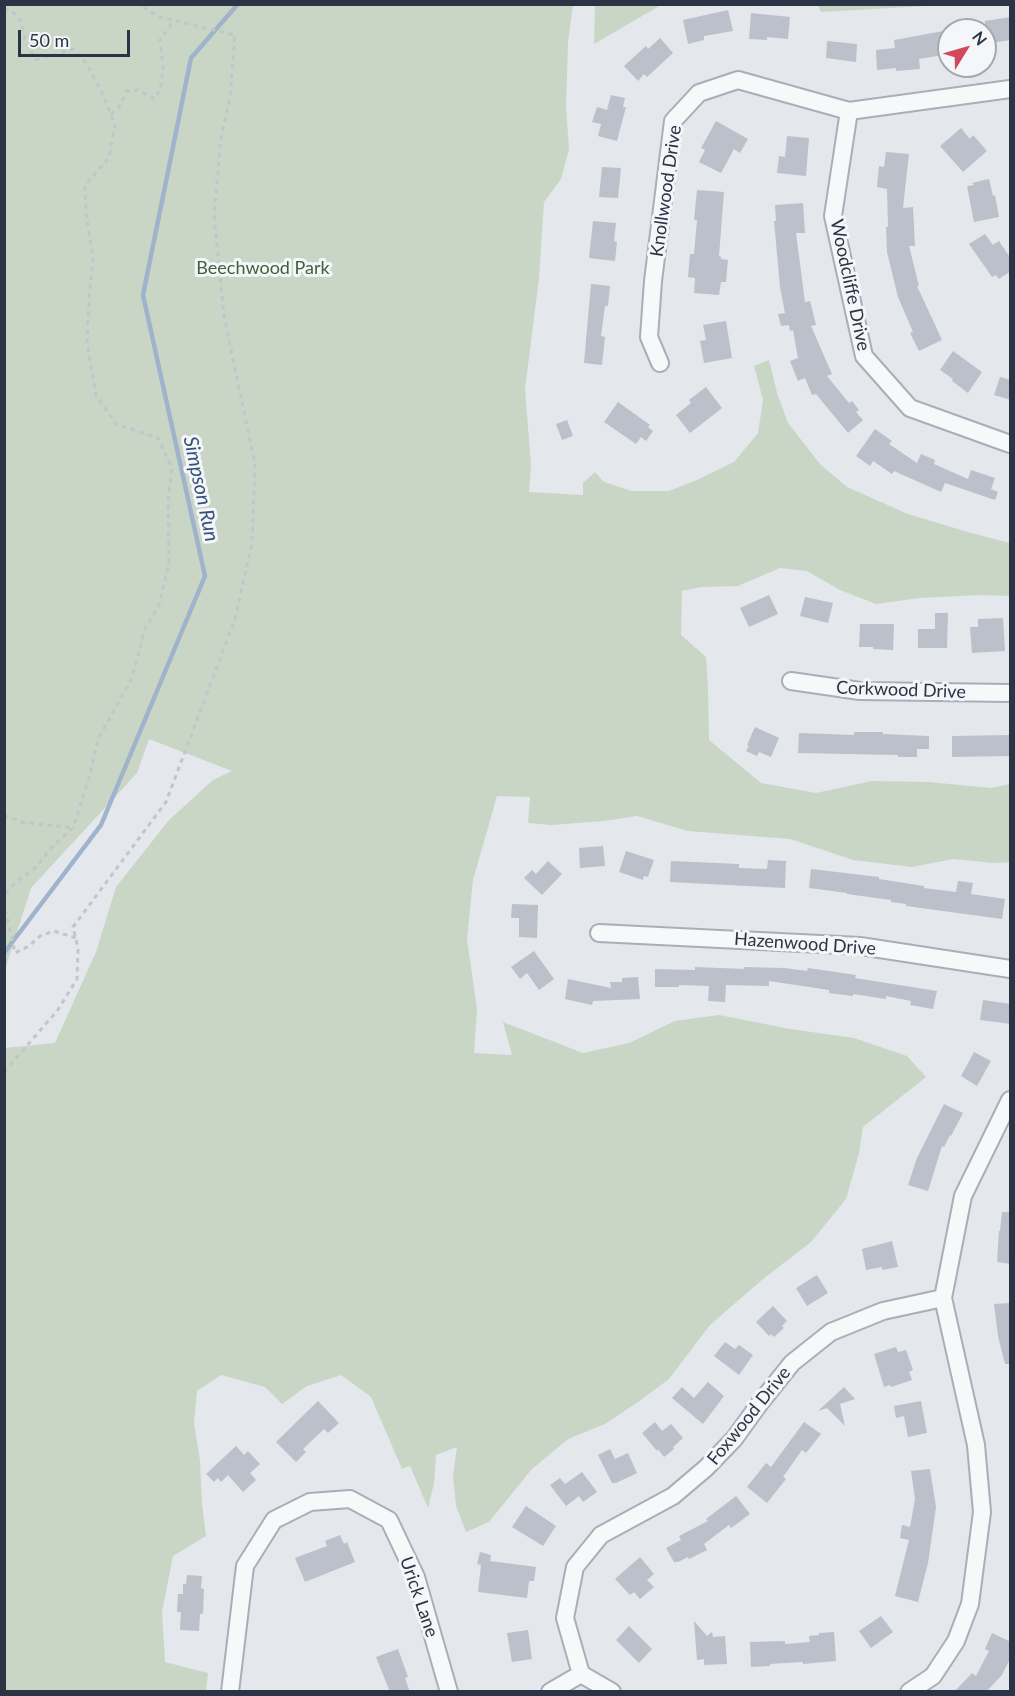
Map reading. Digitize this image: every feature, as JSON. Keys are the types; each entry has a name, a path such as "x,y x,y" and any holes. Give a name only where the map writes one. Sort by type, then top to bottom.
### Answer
{"street":[{"name":"Knollwood Drive","path":"660,363 649,337 653,281 673,121 699,93 738,80 849,111 1011,89"},
{"name":"Woodcliffe Drive","path":"849,111 833,216 864,356 910,408 1011,444"},
{"name":"Corkwood Drive","path":"791,681 860,691 1011,693"},
{"name":"Hazenwood Drive","path":"599,933 860,946 1011,969"},
{"path":"909,1692 933,1676 956,1641 970,1604 982,1512 976,1445 943,1298 963,1196 1011,1100"},
{"name":"Foxwood Drive","path":"581,1674 565,1618 575,1568 601,1535 673,1496 706,1468 734,1439 792,1363 831,1332 883,1311 943,1298"},
{"name":"Urick Lane","path":"230,1692 245,1566 274,1520 310,1502 350,1500 389,1520 416,1577 450,1692"},
{"path":"550,1692 581,1674 612,1692"}],"path":[{"path":"4,1072 57,1011 76,979 78,948 73,927 166,802 236,619 252,543 255,464 224,316 214,215 221,138 230,98 235,35 159,16 138,4"},
{"path":"4,9 12,11 21,22 25,40 36,60 73,49 87,64 115,124 109,158 85,184 86,212 93,260 87,342 96,395 116,424 158,438 172,468 168,502 170,563 159,605 145,629 132,678 98,739 73,828 35,868 16,882 4,895"},
{"path":"111,114 118,109 127,91 138,90 155,99 160,90 163,69 160,40 174,20"},
{"path":"4,831 5,815 21,822 73,828"},
{"path":"4,910 15,953 29,946 40,936 54,931 76,938"}],"green space":[{"name":"Beechwood Park","path":"5,4 573,5 568,42 566,105 569,149 561,179 544,202 539,278 525,389 531,466 529,492 583,495 583,483 595,472 604,482 632,491 669,491 734,462 758,433 763,400 754,366 769,360 777,393 788,423 820,464 847,487 908,514 1010,543 1010,596 919,598 876,604 840,590 807,571 780,568 738,586 701,587 682,591 681,635 706,657 709,740 761,783 816,793 872,781 929,782 991,788 1010,784 1010,862 953,859 912,867 853,860 790,839 688,831 637,816 551,825 528,823 530,797 497,796 473,880 467,939 477,1009 474,1053 512,1055 503,1022 583,1053 629,1043 675,1021 719,1015 790,1029 854,1038 907,1056 926,1077 863,1127 859,1153 846,1199 811,1242 763,1279 710,1325 669,1379 605,1424 568,1439 531,1470 489,1522 466,1532 456,1506 453,1476 457,1447 436,1455 434,1483 428,1508 410,1466 402,1469 371,1397 341,1375 307,1386 282,1404 265,1387 221,1375 197,1391 194,1423 200,1460 206,1536 173,1556 162,1612 165,1662 208,1673 206,1691 5,1691 5,1048 55,1043 96,952 116,887 169,820 213,780 232,771 149,739 137,773 31,888 5,970"},
{"path":"595,4 661,5 594,44"},
{"path":"818,5 943,5 821,12"}],"building":[{"path":"728,10 733,31 704,36 704,40 688,44 683,20"},
{"path":"751,13 790,17 788,39 767,37 767,40 749,39"},
{"path":"1011,17 1011,40 997,42 997,19"},
{"path":"937,32 937,56 919,59 920,69 877,70 876,50 895,48 894,40"},
{"path":"660,38 673,53 647,77 644,74 638,81 624,66 646,46 648,49"},
{"path":"827,41 857,44 856,62 826,58"},
{"path":"611,95 625,98 623,107 626,107 617,141 598,136 601,124 592,122 597,107 607,110"},
{"path":"716,121 748,139 740,153 734,149 721,173 699,162 705,150 701,148"},
{"path":"961,128 970,139 973,135 987,151 963,172 940,146"},
{"path":"787,136 809,138 806,176 777,173 779,156 785,157"},
{"path":"886,152 909,154 903,208 913,207 915,246 909,246 919,286 917,286 942,340 919,351 910,333 913,332 898,297 887,252 887,189 877,187 879,166 884,167"},
{"path":"602,167 621,168 618,198 599,197"},
{"path":"989,179 999,217 974,222 967,186"},
{"path":"697,190 724,192 719,256 721,259 728,260 726,282 721,282 719,295 694,293 695,278 688,277 690,254 694,254"},
{"path":"803,203 805,233 796,233 805,302 810,301 816,325 811,326 832,374 827,376 849,403 852,401 859,410 856,412 863,420 848,433 816,394 812,395 805,378 798,381 790,361 798,358 793,330 790,331 789,325 781,326 778,314 785,313 780,287 774,221 776,221 775,205"},
{"path":"593,221 616,223 615,261 589,258"},
{"path":"985,234 993,245 999,241 1011,259 1011,271 999,279 996,275 992,277 969,244"},
{"path":"591,284 610,286 601,336 605,337 602,365 584,363"},
{"path":"726,321 732,358 704,363 700,341 706,340 703,325"},
{"path":"953,351 982,372 968,393 940,370"},
{"path":"1000,377 1011,380 1011,400 994,395"},
{"path":"706,387 722,408 690,433 676,415 691,403 689,400"},
{"path":"618,402 650,425 648,427 653,431 646,441 641,437 636,444 604,422"},
{"path":"567,420 573,436 562,440 556,424"},
{"path":"875,429 892,441 889,444 917,463 921,454 935,460 934,464 968,479 971,470 995,478 991,489 998,492 995,500 945,483 941,492 894,471 892,474 873,461 870,466 856,456"},
{"path":"769,595 778,614 749,627 740,608"},
{"path":"805,597 833,603 828,623 800,616"},
{"path":"935,613 948,613 947,648 918,648 918,629 935,629"},
{"path":"1003,618 1005,651 972,653 970,627 978,627 978,619"},
{"path":"860,624 894,624 893,650 859,647"},
{"path":"755,727 779,738 771,757 759,752 757,756 746,751"},
{"path":"854,732 929,736 929,749 917,749 917,757 798,753 799,733 854,735"},
{"path":"1011,735 1011,756 952,757 952,736"},
{"path":"603,846 605,866 580,868 579,848"},
{"path":"626,851 654,860 648,877 644,876 643,880 619,872"},
{"path":"768,860 786,861 785,888 670,882 671,861 739,864 739,868 767,869"},
{"path":"548,861 562,874 542,895 524,878 532,870 536,874"},
{"path":"811,869 879,877 879,879 924,886 924,888 956,892 958,881 973,883 971,894 1005,899 1002,919 906,906 906,904 891,902 891,900 809,888"},
{"path":"512,904 538,905 537,938 519,937 519,918 511,918"},
{"path":"534,951 554,979 539,990 527,973 520,979 511,967"},
{"path":"695,967 784,968 807,971 808,968 937,991 933,1009 910,1005 911,1001 886,996 886,999 829,993 829,990 769,981 769,986 726,985 725,1002 708,1001 709,986 655,987 655,969 695,970"},
{"path":"638,977 640,999 593,1001 592,1005 565,999 568,979 611,988 610,982 622,982 622,978"},
{"path":"983,1000 1011,1004 1011,1024 980,1020"},
{"path":"974,1052 991,1061 977,1086 961,1076"},
{"path":"944,1104 963,1113 944,1147 942,1146 928,1191 908,1185 917,1158"},
{"path":"1002,1212 1011,1212 1011,1264 997,1262"},
{"path":"892,1241 898,1267 866,1270 862,1249"},
{"path":"817,1275 828,1293 807,1306 796,1288"},
{"path":"1011,1303 1011,1364 1005,1364 998,1336 994,1304"},
{"path":"773,1306 787,1321 782,1326 784,1328 774,1337 771,1334 769,1336 756,1322"},
{"path":"725,1342 735,1349 739,1345 753,1355 739,1375 714,1356"},
{"path":"896,1347 898,1352 906,1350 913,1370 909,1372 912,1380 884,1387 874,1354"},
{"path":"708,1382 724,1396 703,1424 672,1398 682,1387 694,1398"},
{"path":"844,1387 855,1399 840,1404 845,1426 827,1408 818,1411"},
{"path":"318,1401 339,1423 328,1433 324,1429 303,1449 306,1452 296,1462 276,1442"},
{"path":"921,1401 927,1433 908,1437 904,1416 896,1418 894,1406"},
{"path":"655,1422 662,1431 671,1424 683,1438 664,1457 642,1433"},
{"path":"804,1422 821,1434 806,1453 802,1450 783,1477 786,1479 767,1503 747,1487 766,1463 771,1467"},
{"path":"236,1446 244,1455 248,1451 260,1464 250,1473 256,1480 243,1492 228,1475 221,1482 218,1478 214,1482 206,1474"},
{"path":"610,1449 615,1459 628,1453 637,1473 612,1483 598,1455"},
{"path":"930,1469 936,1507 928,1563 918,1602 895,1596 909,1540 900,1538 902,1525 910,1527 915,1499 911,1471"},
{"path":"582,1472 597,1492 583,1502 579,1496 566,1506 550,1485 560,1478 565,1484"},
{"path":"736,1496 750,1514 731,1528 729,1525 704,1544 707,1550 689,1559 688,1557 674,1562 666,1548 681,1540 679,1536 708,1521 706,1519"},
{"path":"526,1506 556,1526 543,1546 512,1527"},
{"path":"340,1535 344,1544 347,1542 355,1562 305,1582 295,1558 327,1546 325,1541"},
{"path":"480,1552 491,1555 490,1561 536,1567 534,1581 529,1581 527,1598 478,1592 481,1565 477,1564"},
{"path":"640,1557 654,1574 647,1580 654,1587 640,1599 634,1592 630,1595 615,1579"},
{"path":"187,1575 202,1576 203,1614 200,1614 199,1631 180,1630 181,1612 177,1612 178,1594 183,1594 183,1584 186,1584"},
{"path":"881,1616 893,1632 871,1648 859,1631"},
{"path":"694,1621 707,1636 712,1632 713,1637 725,1636 727,1664 704,1665 704,1659 697,1660"},
{"path":"629,1626 652,1649 639,1663 616,1640"},
{"path":"528,1630 532,1659 512,1662 507,1633"},
{"path":"834,1632 836,1661 751,1667 750,1642 785,1641 785,1644 810,1642 809,1636"},
{"path":"992,1633 1011,1642 1011,1657 1002,1675 986,1692 954,1692 972,1673 976,1676 989,1651 985,1649"},
{"path":"398,1649 408,1677 405,1678 410,1692 390,1692 376,1657"}],"waterway":[{"name":"Simpson Run","path":"4,953 101,825 205,576 143,295 191,58 238,4"}]}
